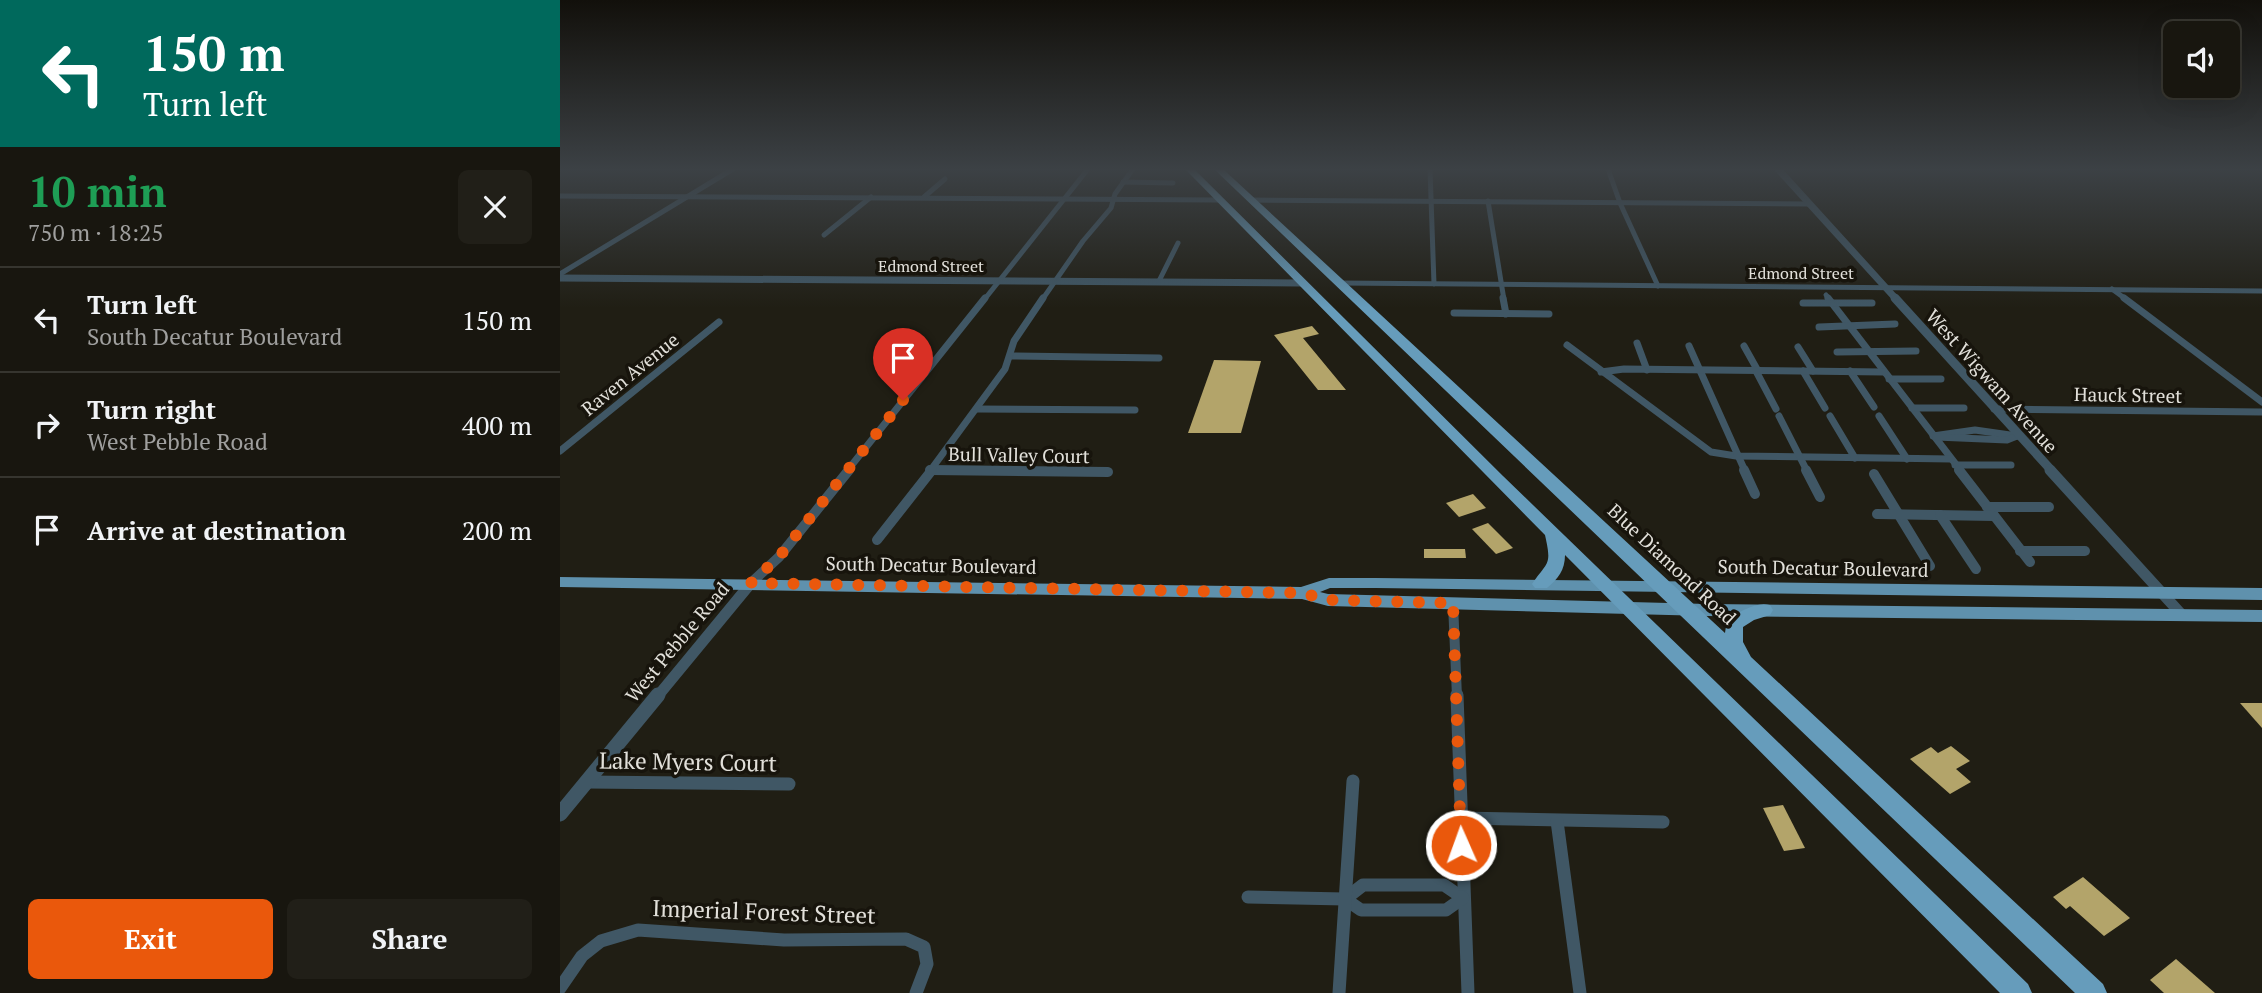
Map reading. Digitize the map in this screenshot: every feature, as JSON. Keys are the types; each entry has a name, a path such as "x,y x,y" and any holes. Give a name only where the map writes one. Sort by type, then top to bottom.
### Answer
{"highway":[{"path":"1233,215 2019,993"},
{"name":"Blue Diamond Road","path":"1267,215 2094,993"},
{"path":"1541,584 1552,576 1557,565 1557,551 1552,533"},
{"path":"1745,666 1734,642 1734,624 1748,615 1764,610"}],"main road":[{"name":"South Decatur Boulevard","path":"560,582 1302,593 1328,600 1685,609 2262,616"},
{"name":"South Decatur Boulevard","path":"1302,593 1329,583 2262,594"}],"street":[{"path":"560,276 657,215"},
{"path":"824,235 849,215"},
{"name":"West Pebble Road","path":"560,814 751,583 779,557 1050,215"},
{"path":"877,540 977,409 1005,369 1014,341 1083,241 1106,215"},
{"path":"1432,215 1434,284"},
{"path":"1490,215 1506,314"},
{"path":"1626,215 1658,286"},
{"name":"West Wigwam Avenue","path":"1820,215 2017,436 2182,615"},
{"path":"1159,281 1178,243"},
{"name":"Edmond Street","path":"560,276 1301,283"},
{"name":"Edmond Street","path":"1339,283 2262,291"},
{"path":"2112,289 2262,402"},
{"path":"1826,295 2030,562"},
{"path":"1802,303 1872,303"},
{"path":"1454,313 1549,314"},
{"name":"Raven Avenue","path":"560,451 719,322"},
{"path":"1819,327 1895,324"},
{"path":"1637,343 1647,370"},
{"path":"1567,345 1703,448 1737,456 2011,464"},
{"path":"1689,346 1755,494"},
{"path":"1745,346 1820,496"},
{"path":"1798,347 1813,371"},
{"path":"1837,352 1916,351"},
{"path":"1010,356 1159,358"},
{"path":"1803,371 1825,408"},
{"path":"1601,372 1813,371 1941,379"},
{"path":"1850,372 1874,407"},
{"path":"1912,408 1964,408"},
{"path":"977,409 1135,410"},
{"name":"Hauck Street","path":"1994,409 2262,412"},
{"path":"1829,416 1855,458"},
{"path":"1879,416 1907,459"},
{"path":"1933,436 1954,440 2007,440 2017,436"},
{"name":"Bull Valley Court","path":"930,470 1108,472"},
{"path":"1874,474 1930,566"},
{"path":"1987,507 2049,507"},
{"path":"1877,514 1994,516"},
{"path":"1940,515 1976,569"},
{"path":"2021,551 2085,551"},
{"path":"1453,603 1468,993"},
{"path":"1339,993 1353,780"},
{"name":"Lake Myers Court","path":"587,782 789,784"},
{"path":"1460,818 1663,822"},
{"path":"1557,821 1580,993"},
{"path":"1345,899 1363,885 1444,885 1463,898"},
{"path":"1248,897 1345,899 1361,910 1446,910 1463,898"},
{"name":"Imperial Forest Street","path":"560,988 582,956 601,941 638,930 784,940 905,939 924,947 927,964 916,993"}],"building":[{"path":"1312,326 1319,334 1303,338 1346,390 1318,390 1274,335"},
{"path":"1214,360 1261,361 1241,433 1188,433"},
{"path":"1473,494 1486,508 1459,517 1446,503"},
{"path":"1488,523 1513,548 1496,554 1472,529"},
{"path":"1424,549 1465,549 1466,558 1424,558"},
{"path":"2240,703 2262,703 2262,728"},
{"path":"1951,746 1970,761 1956,769 1971,782 1950,794 1910,759 1931,747 1938,753"},
{"path":"1783,805 1805,848 1784,851 1763,808"},
{"path":"2083,877 2130,918 2104,936 2070,906 2066,909 2053,897"},
{"path":"2176,959 2215,993 2164,993 2150,980"}],"route":[{"path":"903,400 779,557 751,583 1302,593 1328,600 1453,603 1461,845"}]}
